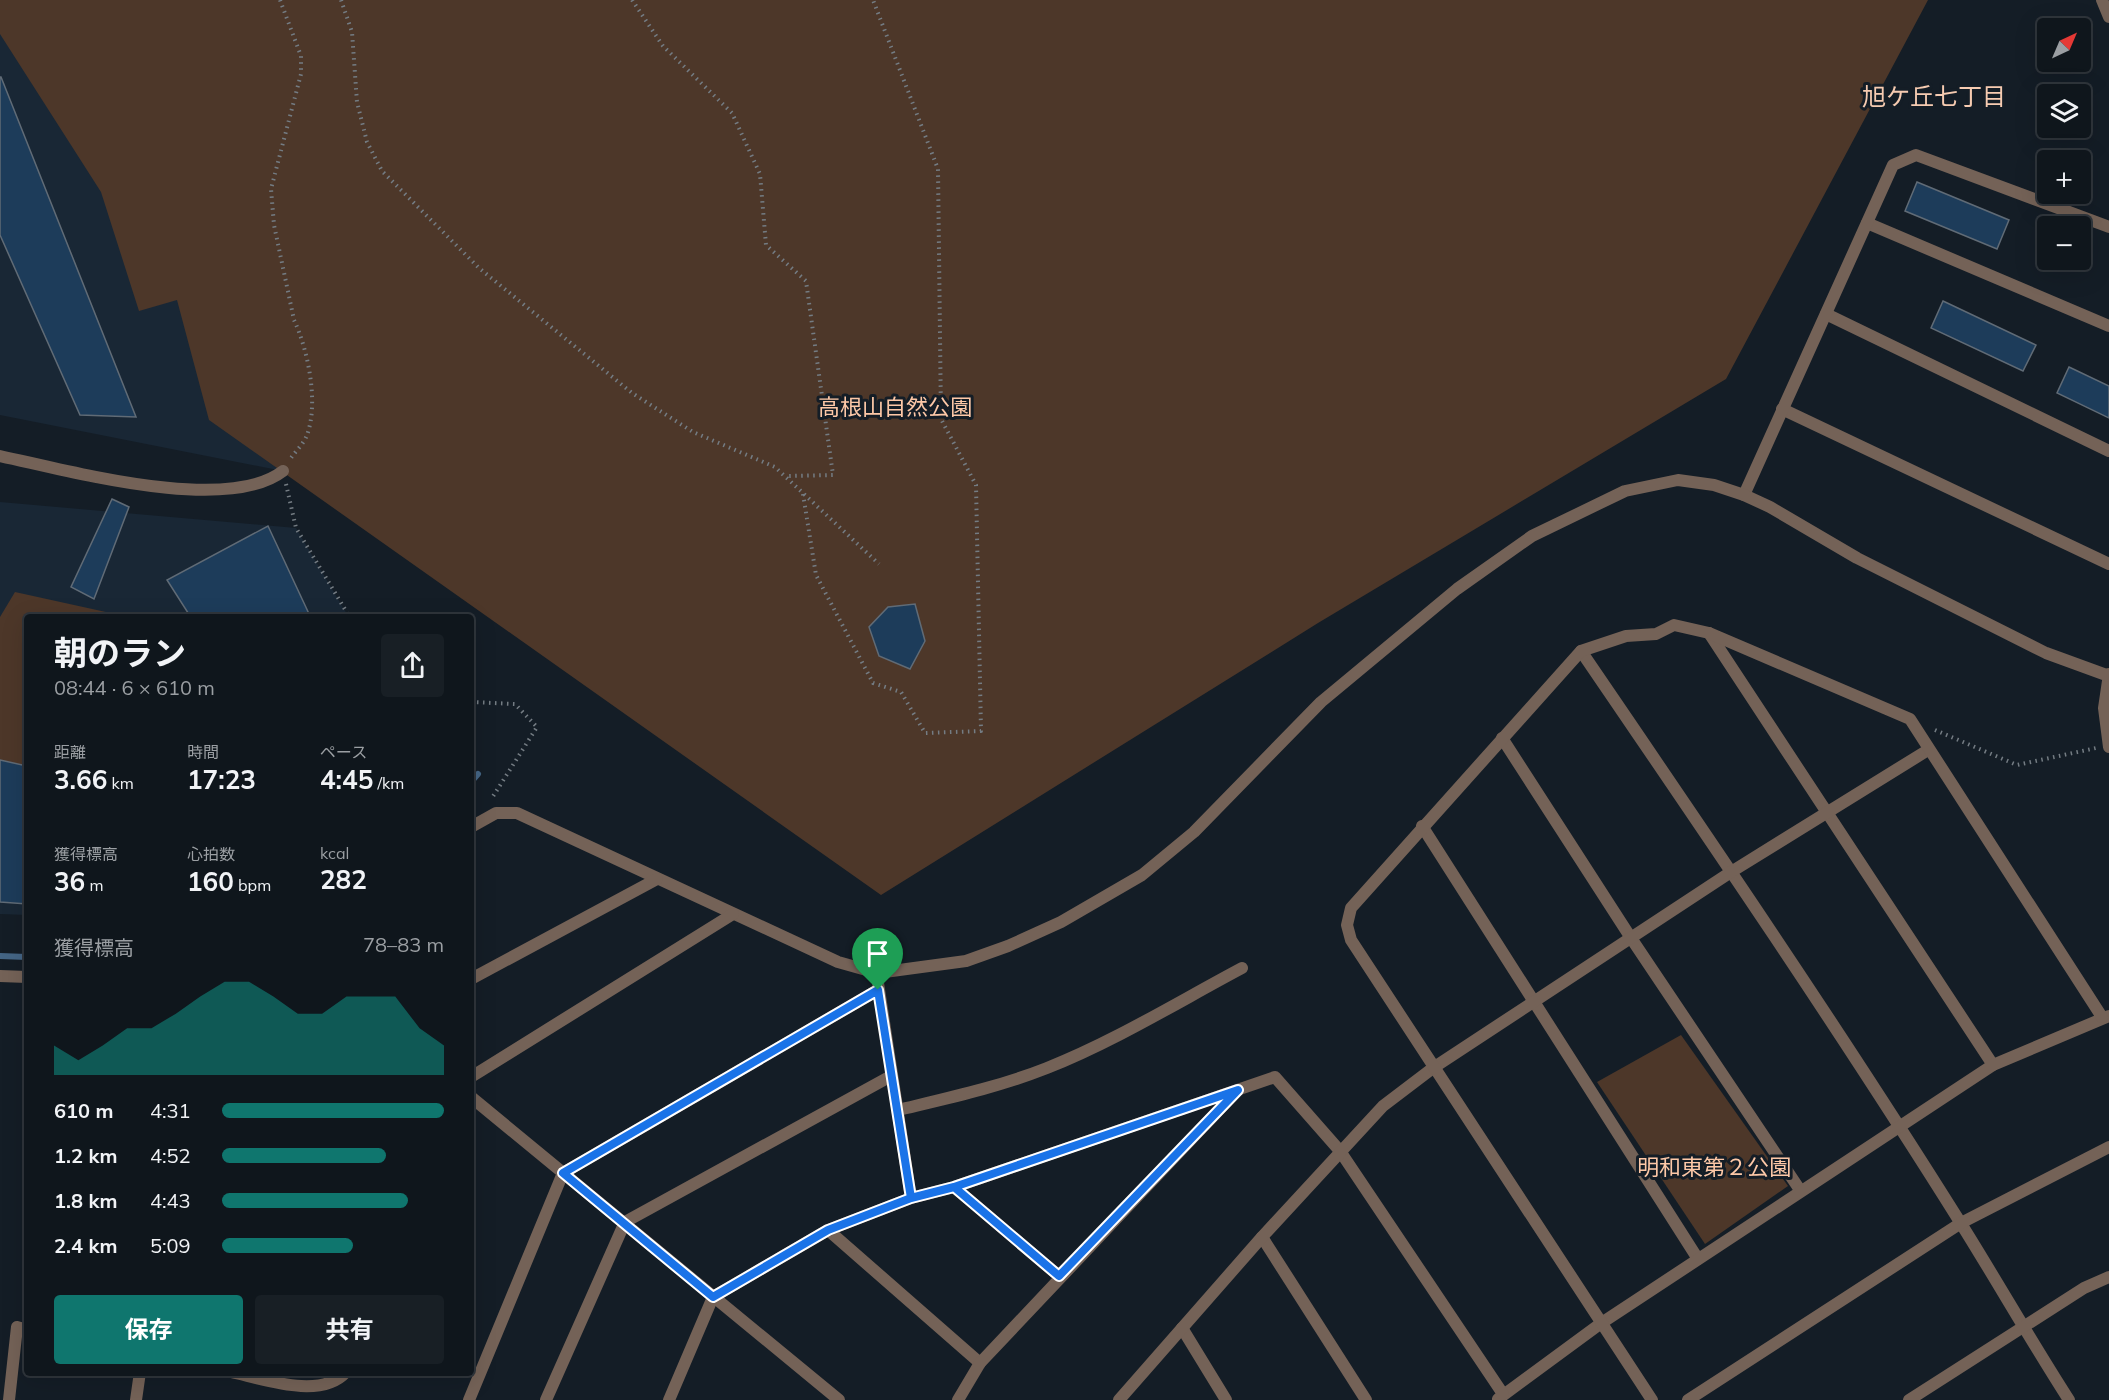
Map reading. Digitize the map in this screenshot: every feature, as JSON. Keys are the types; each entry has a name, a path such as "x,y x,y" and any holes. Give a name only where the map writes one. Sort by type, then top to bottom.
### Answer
{"street":[{"path":"2102,0 2109,17"},
{"path":"1744,495 1893,165 1916,155 2109,227"},
{"path":"1867,223 2109,326"},
{"path":"1826,314 2109,451"},
{"path":"1782,409 2109,564"},
{"path":"0,456 168,489 221,489 272,479 283,471"},
{"path":"474,825 496,813 517,813 838,962 877,973 966,961 1008,946 1061,922 1142,875 1194,832 1321,702 1457,589 1532,536 1625,491 1678,480 1714,485 1744,495 1770,507 1857,558 2046,653 2109,675 2104,708 2109,746"},
{"path":"671,1399 713,1297 828,1230 911,1198 954,1187 1275,1077 1340,1151 1500,1397 1600,1324 1800,1190 1993,1065 2106,1017 1928,750 1910,719 1709,633 1674,625 1656,633 1626,636 1581,651 1351,908 1347,926 1351,940 1433,1068 1600,1324 1652,1400"},
{"path":"1709,633 1993,1065"},
{"path":"1581,651 1731,872 1961,1223 2021,1327 2069,1400"},
{"path":"1502,738 1631,938 1800,1190"},
{"path":"1119,1400 1262,1237 1383,1106 1433,1068 1731,872 1928,750"},
{"path":"1422,826 1532,1002 1698,1259"},
{"path":"474,977 657,879"},
{"path":"474,1075 733,914"},
{"path":"898,1110 975,1092 1046,1068 1089,1050 1242,968"},
{"path":"877,973 911,1198"},
{"path":"0,976 24,977"},
{"path":"469,1400 563,1173 878,990"},
{"path":"546,1400 625,1222 891,1076"},
{"path":"958,1400 980,1363 1059,1276 1238,1090"},
{"path":"474,1099 839,1400"},
{"path":"1688,1400 1961,1223 2109,1147"},
{"path":"954,1187 1059,1276"},
{"path":"828,1230 980,1363"},
{"path":"1262,1237 1366,1400"},
{"path":"1909,1400 2084,1288 2109,1277"},
{"path":"9,1400 16,1328 24,1329"},
{"path":"1182,1328 1226,1400"},
{"path":"136,1400 139,1376"},
{"path":"249,1376 308,1389 326,1387 340,1376"}],"path":[{"path":"280,0 301,56 301,74 271,189 274,225 294,320 301,334 312,383 307,436 283,471 296,528 348,614"},
{"path":"341,0 352,32 357,102 367,142 382,171 479,268 632,393 693,432 775,467 879,564"},
{"path":"632,0 663,46 732,113 760,174 766,245 806,281 833,475 784,476"},
{"path":"803,494 816,575 873,683 901,692 924,733 981,732 976,485 941,419 938,169 873,0"},
{"path":"474,702 515,704 537,727 492,797 496,813"},
{"path":"1910,719 2017,765 2109,746"}],"shaded area":[{"path":"0,0 283,471 0,415"},
{"path":"0,502 296,528 347,614 24,614 24,915 0,914"}],"green space":[{"name":"高根山自然公園","path":"0,0 1928,0 1726,379 1318,623 881,895 209,420 177,300 139,311 101,192 0,34"},
{"path":"15,592 115,614 24,614 24,765 0,760 0,617"},
{"name":"明和東第２公園","path":"1681,1035 1788,1186 1705,1244 1597,1082"}],"building":[{"path":"0,77 136,417 80,415 0,235"},
{"path":"1917,182 2009,220 1997,249 1905,211"},
{"path":"1943,301 2036,345 2023,371 1931,328"},
{"path":"2069,367 2109,386 2109,418 2057,393"},
{"path":"112,499 129,507 94,599 71,587"},
{"path":"268,526 309,614 189,614 167,580"},
{"path":"915,604 925,641 910,669 879,656 869,627 888,607"},
{"path":"0,760 24,765 24,904 0,902"}],"waterway":[{"path":"474,779 478,774"},
{"path":"0,956 24,957"}],"district":[{"name":"旭ケ丘七丁目","path":"1934,97"}],"route":[{"path":"878,990 563,1173 713,1297 828,1230 859,1216 911,1198 954,1187 1059,1276 1238,1090 954,1187 911,1198 878,990"}]}
